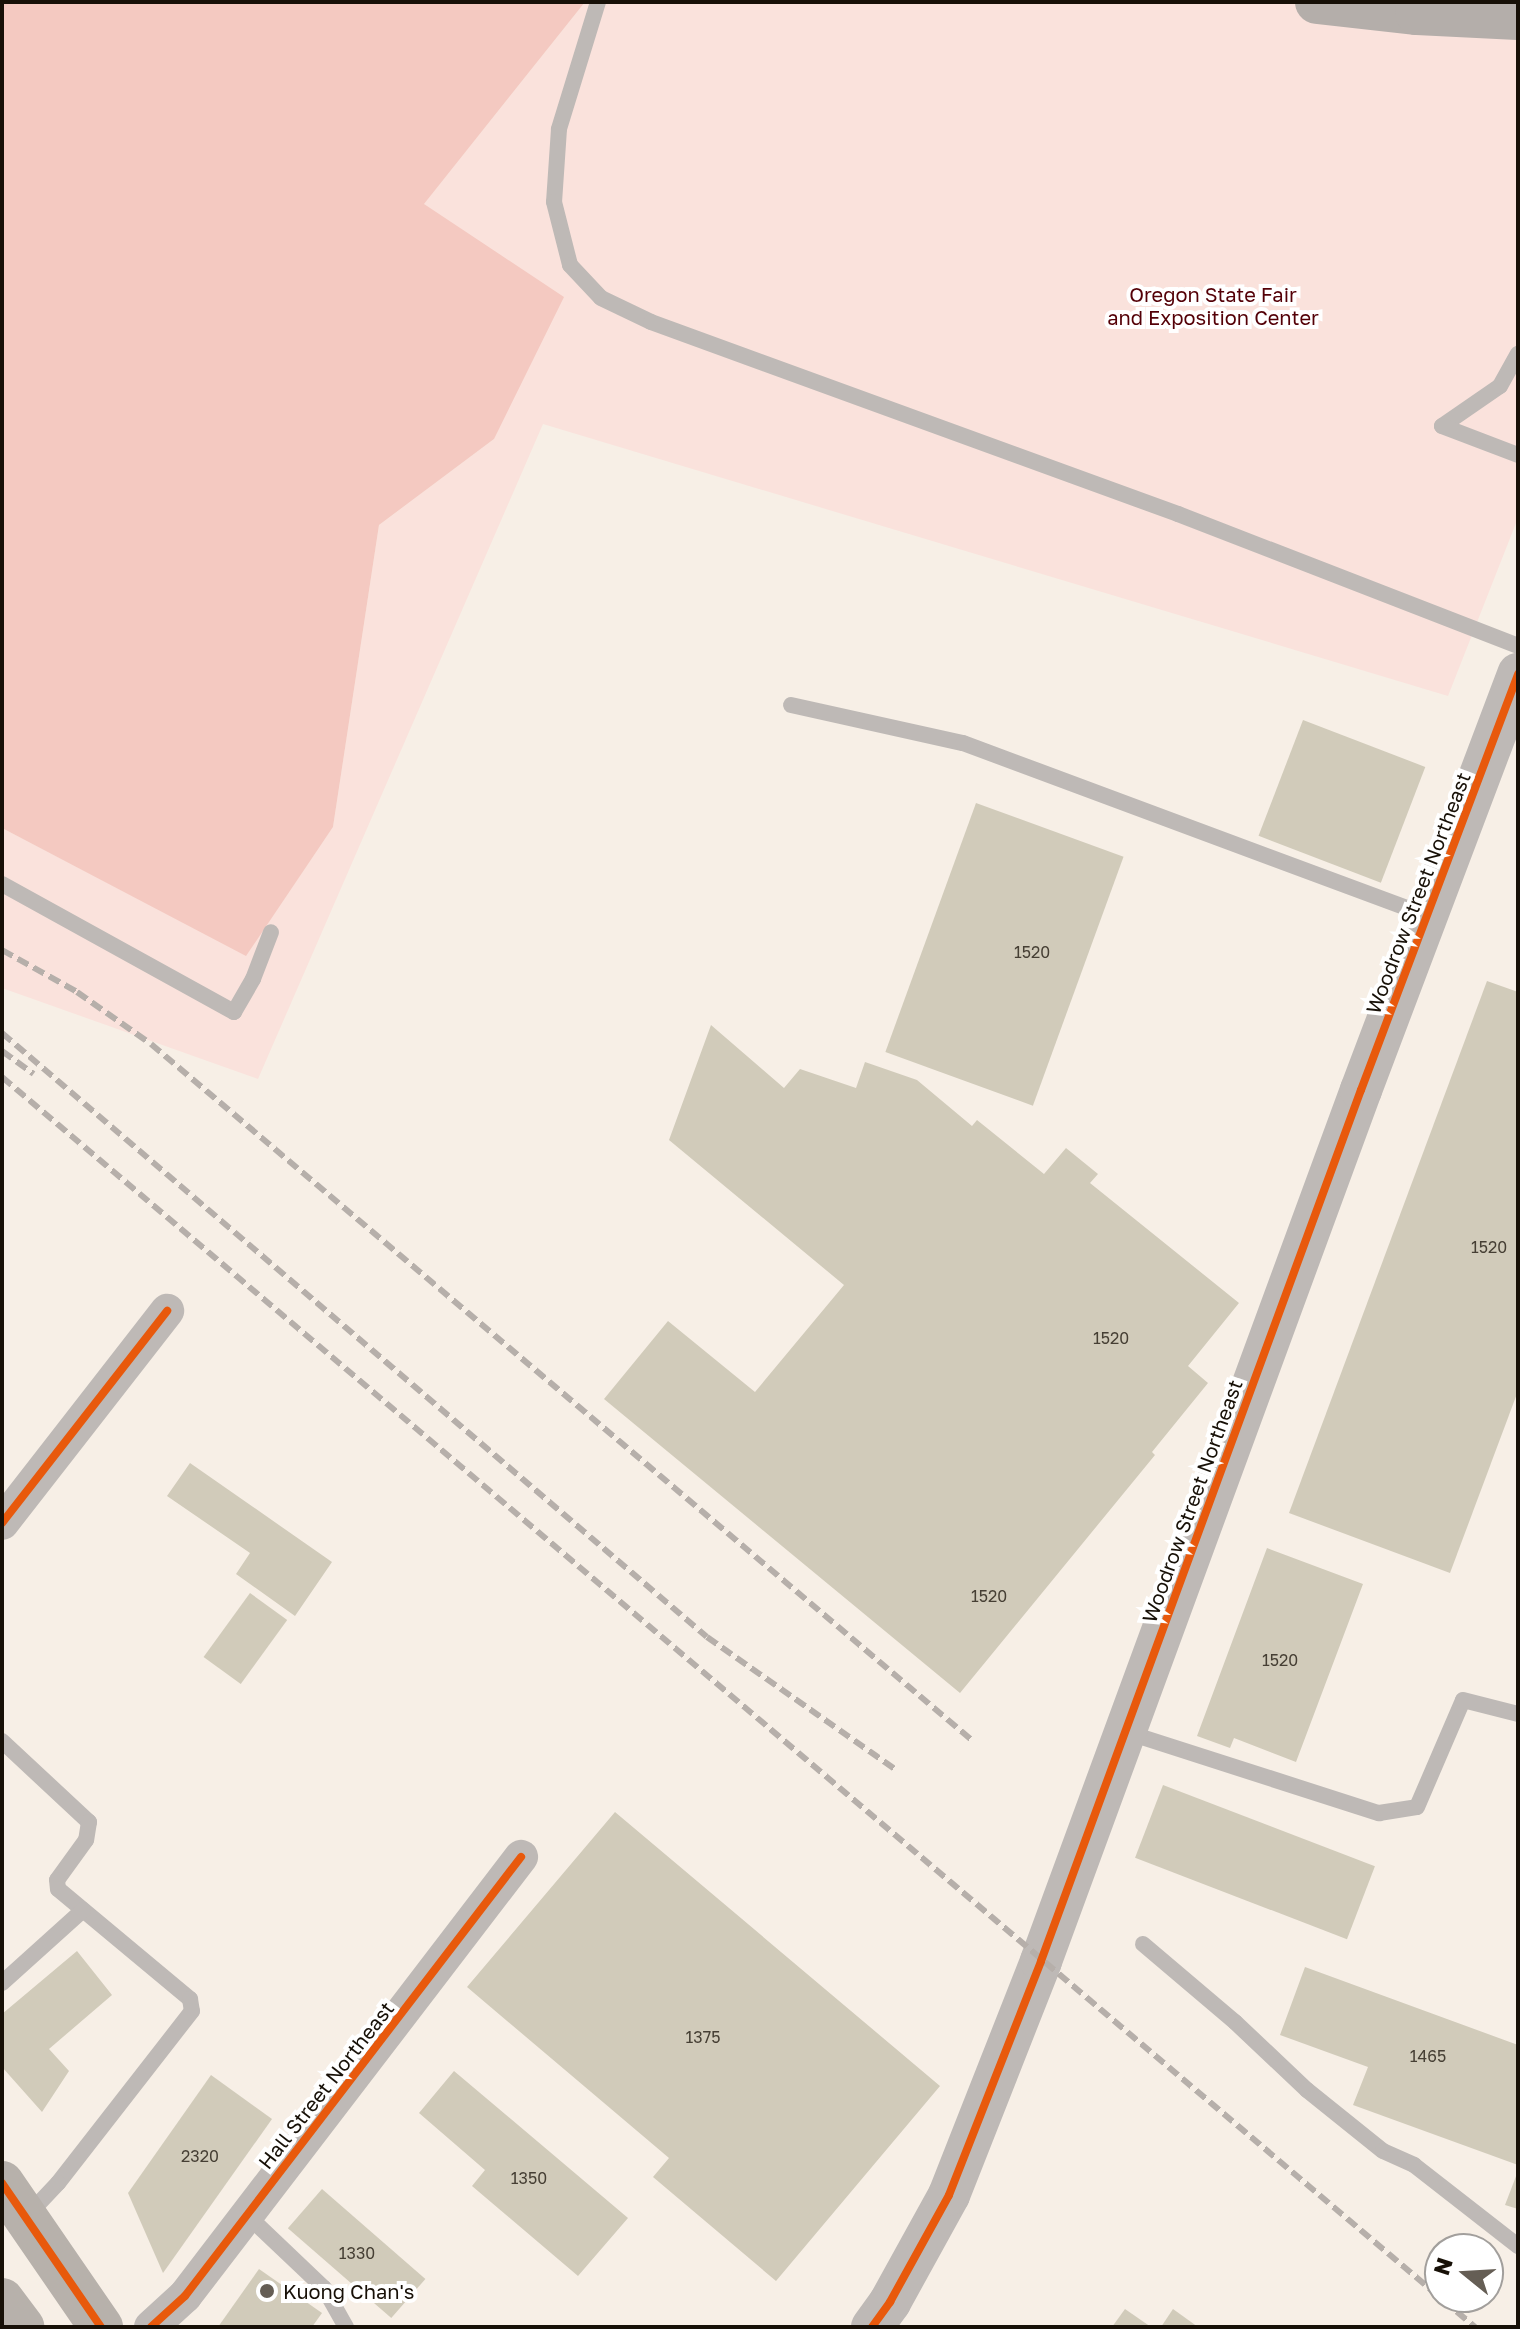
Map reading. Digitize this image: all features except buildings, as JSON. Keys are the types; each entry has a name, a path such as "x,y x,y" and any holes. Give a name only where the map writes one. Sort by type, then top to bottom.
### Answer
{"main road":[{"path":"1317,2 1518,18"},
{"path":"15,2200 101,2327"},
{"path":"2,2300 22,2327"}],"street":[{"name":"Woodrow Street Northeast","path":"872,2327 890,2302 949,2195 1041,1961 1426,915 1518,674"},
{"path":"2,1523 167,1311"},
{"name":"Hall Street Northeast","path":"151,2327 185,2296 521,1857"}],"lane":[{"path":"598,2 559,129 554,202 570,265 601,298 651,322 1178,514 1518,646"},
{"path":"1518,354 1500,386 1442,426 1518,455"},
{"path":"791,705 963,743 1426,915"},
{"path":"2,884 234,1012 253,979 271,932"},
{"path":"1124,1732 1379,1813 1417,1807 1463,1700 1518,1714"},
{"path":"2,1741 89,1822 86,1840 57,1880 58,1889 190,1999 192,2011 58,2183 15,2200"},
{"path":"2,1983 83,1910"},
{"path":"1143,1944 1235,2022 1318,2099 1383,2151 1414,2165 1518,2246"},
{"path":"247,2215 324,2288 346,2327"}],"green space":[{"name":"Oregon State Fair and Exposition Center","path":"585,2 1518,2 1518,518 1448,696 543,424 258,1079 2,988 2,828 246,955 333,827 379,525 494,439 423,205"}],"shaded area":[{"path":"2,2 585,2 424,204 564,297 494,439 379,525 333,827 246,956 2,828"}],"railway":[{"path":"2,950 77,992 151,1044 973,1741"},
{"path":"2,1033 707,1637 898,1771"},
{"path":"2,1051 34,1074"},
{"path":"2,1077 1475,2327"}],"cycle path":[{"path":"872,2327 890,2302 949,2195 1041,1961 1361,1090 1518,674"},
{"path":"2,1523 167,1311"},
{"path":"151,2327 185,2296 521,1857"},
{"path":"2,2183 101,2327"}],"place":[{"name":"Kuong Chan's","path":"267,2291"}]}
